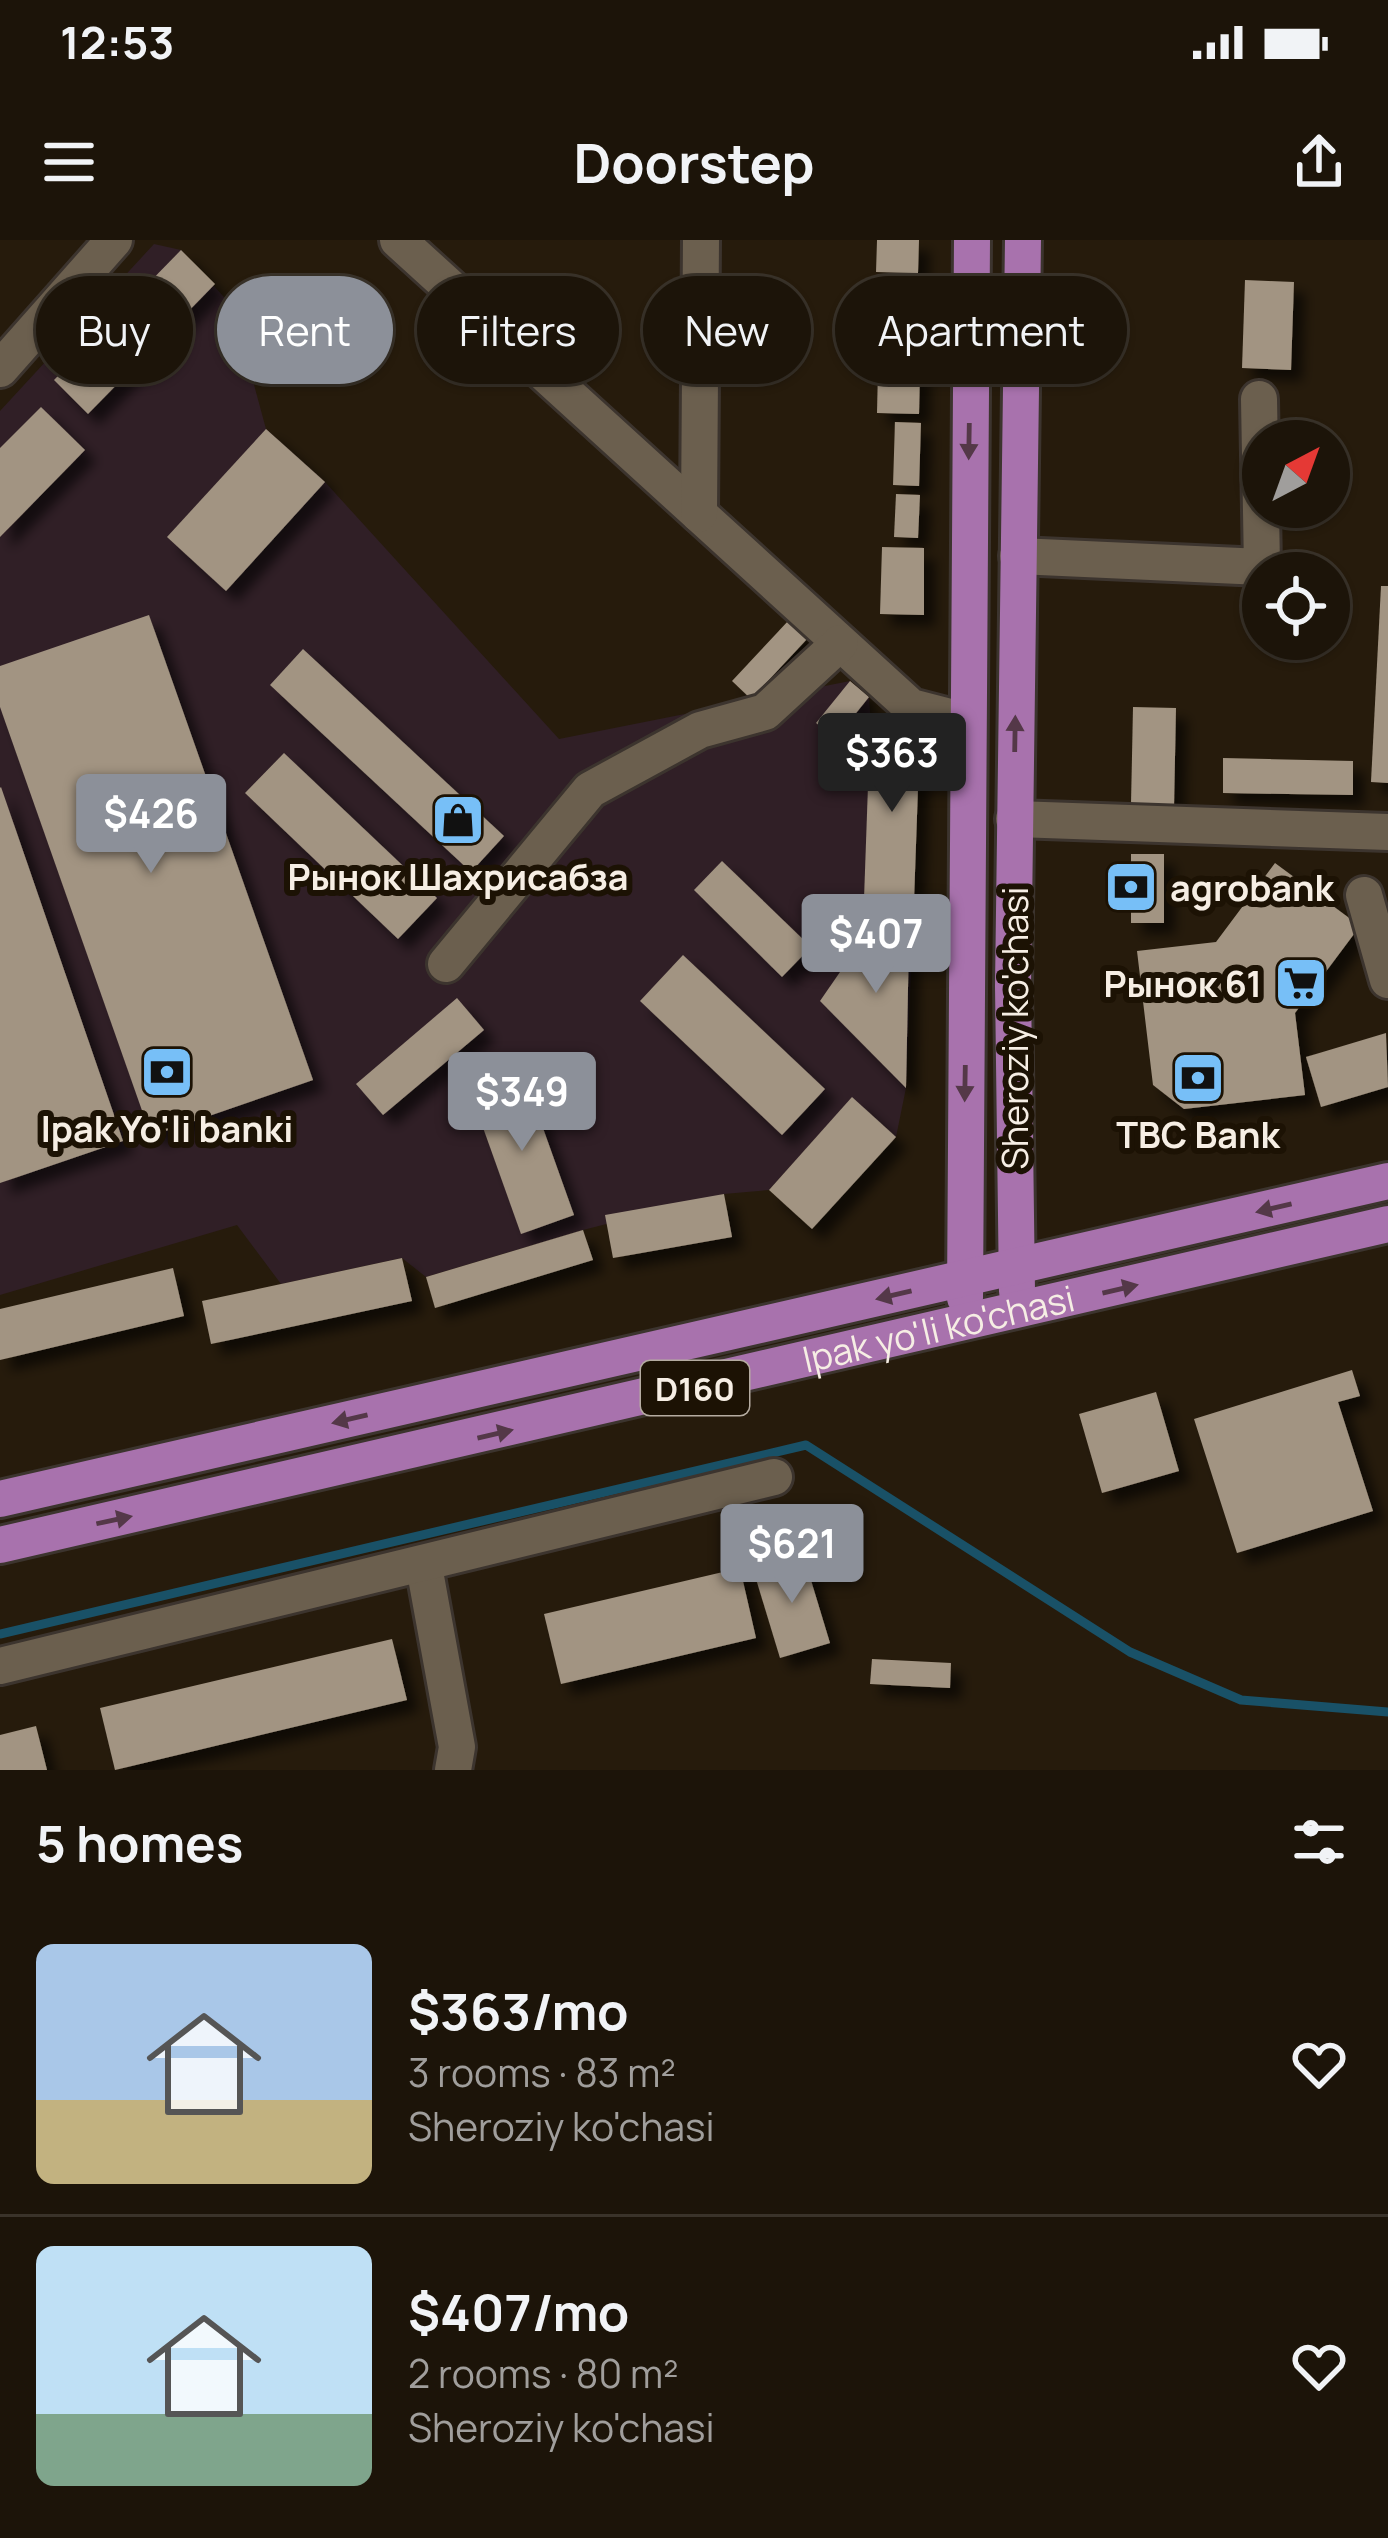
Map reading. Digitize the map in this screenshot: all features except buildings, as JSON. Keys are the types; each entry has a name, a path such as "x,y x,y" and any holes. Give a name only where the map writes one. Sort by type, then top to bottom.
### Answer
{"main road":[{"name":"Sheroziy ko'chasi","path":"967,1324 963,1279 964,721 972,240"},
{"name":"Sheroziy ko'chasi","path":"1019,1313 1014,819 1023,240"},
{"name":"Ipak yo'li ko'chasi","path":"0,1499 1388,1181"},
{"name":"Ipak yo'li ko'chasi","path":"0,1545 1388,1224"}],"street":[{"path":"0,370 114,240"},
{"path":"699,514 701,240"},
{"path":"405,243 911,707 964,721"},
{"path":"1018,556 1262,567 1259,399"},
{"path":"446,964 590,790 700,730 765,712 840,643"},
{"path":"1014,819 1388,832"},
{"path":"1364,895 1388,980"},
{"path":"0,1666 774,1477"},
{"path":"424,1566 458,1747 453,1770"}],"shaded area":[{"name":"Рынок Шахрисабза","path":"154,244 181,250 217,289 217,384 254,384 266,429 325,482 559,739 850,681 869,697 871,729 914,901 906,1088 896,1137 852,1098 769,1190 724,1194 426,1277 402,1258 281,1284 237,1225 0,1295 0,411 36,372 36,384 193,384 193,276 124,276"}],"waterway":[{"path":"0,1634 806,1445 1130,1652 1241,1700 1388,1712"}],"place":[{"name":"Рынок Шахрисабза","path":"458,820"},
{"name":"agrobank","path":"1131,887"},
{"name":"Рынок 61","path":"1301,983"},
{"name":"Ipak Yo'li banki","path":"167,1072"},
{"name":"TBC Bank","path":"1198,1078"}]}
